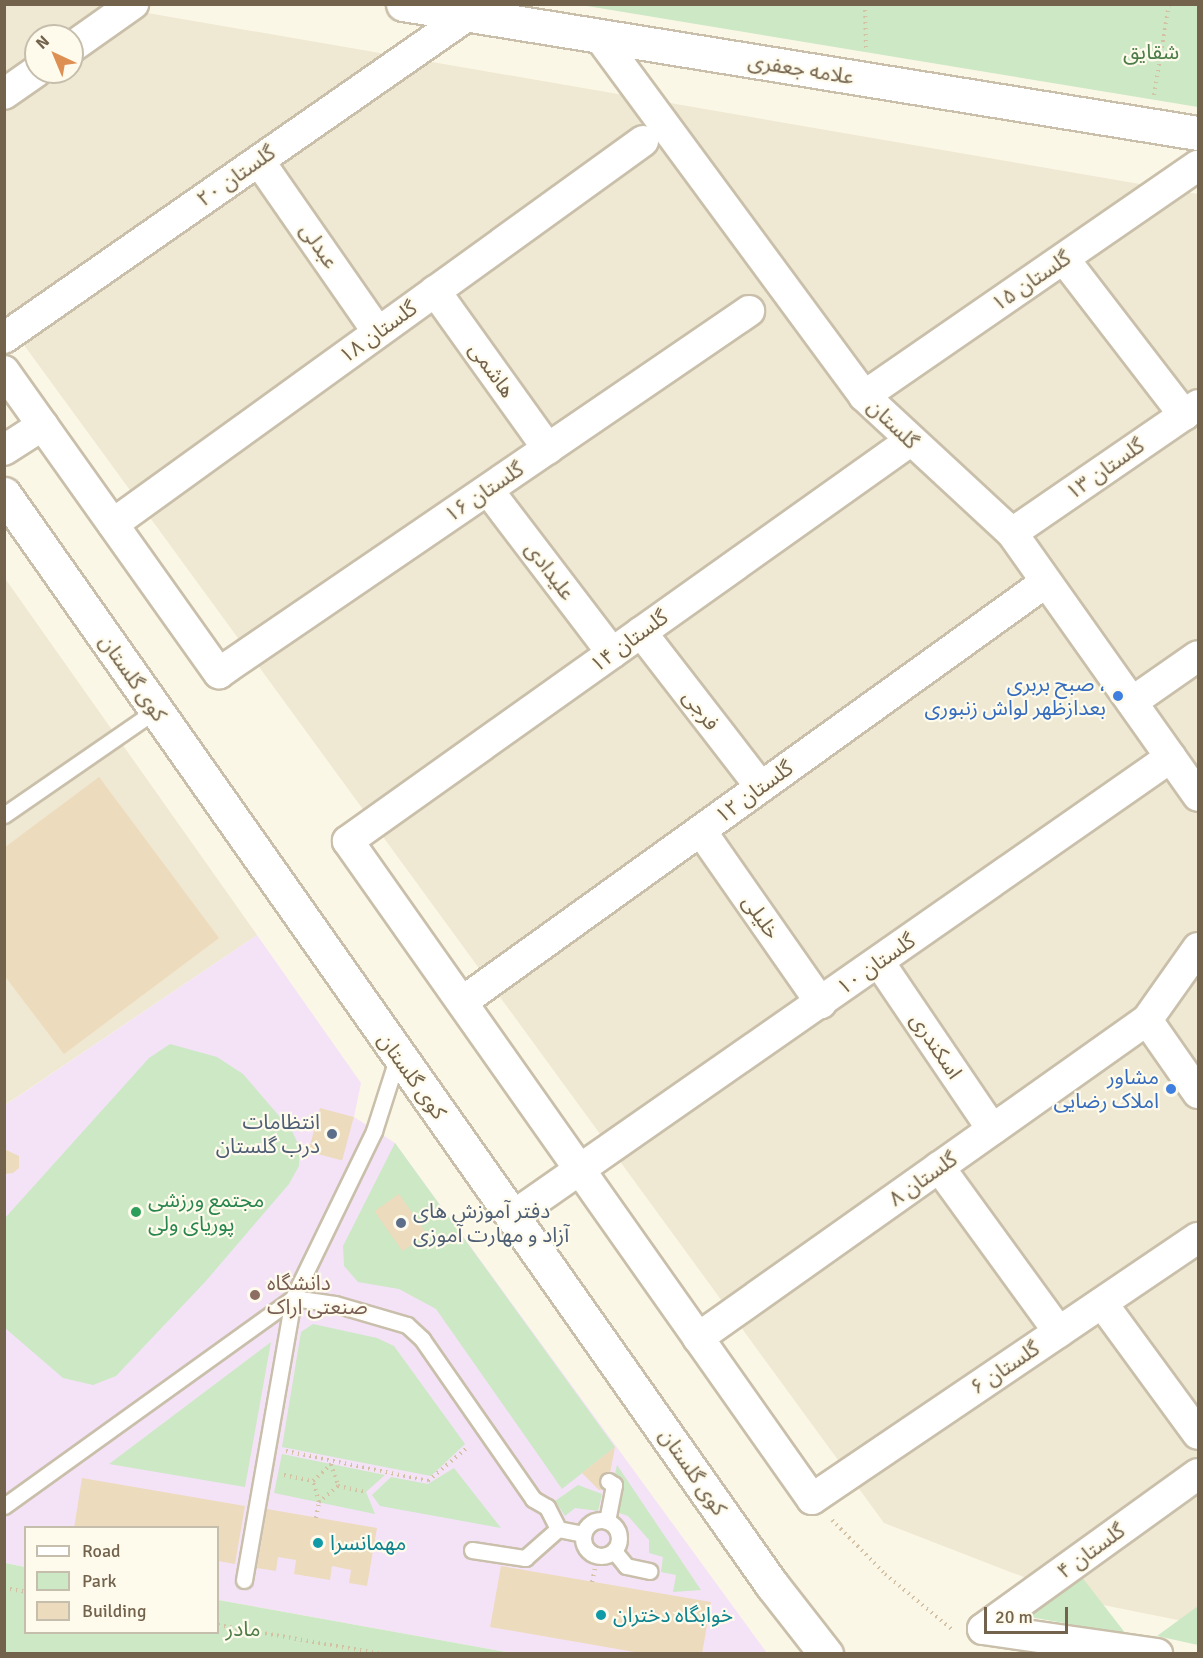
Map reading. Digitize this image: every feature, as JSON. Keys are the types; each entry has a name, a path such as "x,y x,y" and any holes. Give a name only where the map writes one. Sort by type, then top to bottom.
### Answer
{"street":[{"path":"84,39 133,4"},
{"name":"علامه جعفری","path":"403,4 601,39 1198,133"},
{"name":"گلستان ۲۰","path":"4,338 468,15"},
{"name":"گلستان","path":"601,39 864,396 1012,533 1198,796"},
{"path":"4,94 24,80"},
{"name":"گلستان ۱۸","path":"113,524 643,141"},
{"name":"عبدلی","path":"259,160 378,332"},
{"name":"گلستان ۱۵","path":"864,396 1198,166"},
{"path":"1064,259 1191,410"},
{"name":"هاشمی","path":"435,291 548,449"},
{"name":"گلستان ۱۶","path":"113,524 219,673 749,311"},
{"path":"4,371 113,524"},
{"name":"گلستان ۱۳","path":"1012,533 1191,410"},
{"path":"4,450 43,425"},
{"name":"گلستان ۱۴","path":"462,1002 348,841 910,441"},
{"name":"علیدادی","path":"488,490 612,653"},
{"name":"کوی گلستان","path":"4,494 772,1585 826,1653"},
{"name":"گلستان ۱۲","path":"462,1002 1046,582"},
{"name":"فرجی","path":"641,632 761,787"},
{"path":"1132,702 1198,656"},
{"name":"گلستان ۱۰","path":"513,1216 1171,758"},
{"name":"خلیلی","path":"701,831 821,1003"},
{"path":"1198,948 1147,1020 1198,1090"},
{"name":"اسکندری","path":"879,962 992,1130"},
{"path":"462,1002 812,1499"},
{"name":"گلستان ۸","path":"698,1338 1147,1020"},
{"path":"939,1167 1059,1332"},
{"name":"گلستان ۶","path":"812,1499 1198,1238"},
{"path":"1102,1303 1198,1434"},
{"name":"گلستان ۴","path":"983,1629 1198,1474"},
{"path":"983,1629 1156,1653"}],"lane":[{"path":"4,815 156,710"},
{"path":"244,1580 293,1298 374,1131 398,1056"},
{"path":"4,1506 293,1298 335,1304 407,1324 422,1339 533,1499 547,1507 558,1529"},
{"path":"607,1521 614,1485 608,1481"},
{"path":"607,1521 590,1524 583,1534 584,1545 597,1556 614,1551"},
{"path":"607,1521 619,1534 614,1551"},
{"path":"558,1529 583,1534"},
{"path":"472,1550 525,1558 558,1529"},
{"path":"614,1551 626,1566 649,1571"}],"path":[{"path":"865,4 867,80"},
{"path":"1149,125 1169,4"},
{"path":"267,1447 429,1481 474,1441"},
{"path":"313,1481 331,1464 338,1486"},
{"path":"262,1471 313,1481"},
{"path":"313,1481 319,1502 316,1518"},
{"path":"338,1486 366,1492"},
{"path":"319,1502 338,1486"},
{"path":"812,1499 949,1631 983,1629"},
{"path":"592,1582 597,1556"},
{"path":"4,1588 24,1592"},
{"path":"219,1625 383,1653"}],"shaded area":[{"path":"4,5 101,5 1198,194 1198,1624 1088,1602 884,1523 5,319"},
{"path":"4,577 257,935 5,1105 4,1105"},
{"name":"دانشگاه صنعتی اراک","path":"257,935 361,1083 354,1117 395,1143 767,1653 512,1653 219,1600 219,1526 24,1526 24,1567 5,1563 4,1106"}],"green space":[{"name":"شقایق","path":"581,5 1198,5 1198,107"},
{"name":"مجتمع ورزشی پوریای ولی","path":"170,1044 217,1057 243,1074 292,1131 300,1148 299,1166 289,1184 205,1282 116,1376 93,1385 63,1378 5,1328 5,1218 149,1058"},
{"path":"395,1143 615,1447 562,1489 436,1309 399,1289 358,1282 344,1266 343,1246"},
{"path":"313,1324 377,1338 394,1346 465,1444 431,1476 282,1447 301,1332"},
{"path":"271,1342 245,1487 109,1464"},
{"path":"282,1454 385,1475 366,1492 375,1514 274,1493"},
{"path":"617,1465 701,1590 673,1592 676,1575 661,1572 663,1557 649,1553 649,1540 628,1516 619,1513 623,1486 615,1474"},
{"path":"454,1468 501,1528 380,1506 372,1495 391,1477 428,1484"},
{"path":"578,1485 602,1494 598,1511 575,1508 565,1516 555,1501"},
{"name":"مادر","path":"5,1563 24,1567 24,1634 219,1634 219,1600 512,1653 5,1653"},
{"path":"1081,1576 1126,1634 1024,1616"},
{"path":"1198,1606 1198,1645 1157,1636"}],"building":[{"path":"99,777 219,938 64,1054 4,975 4,848"},
{"name":"انتظامات درب گلستان","path":"320,1108 354,1117 342,1161 308,1151"},
{"path":"4,1149 19,1156 19,1168 13,1173 4,1174"},
{"name":"دفتر آموزش های آزاد و مهارت آموزی","path":"399,1194 427,1234 403,1251 374,1211"},
{"path":"615,1447 607,1489 599,1490 582,1473"},
{"path":"82,1478 245,1506 235,1564 219,1561 219,1526 74,1526"},
{"name":"مهمانسرا","path":"267,1509 377,1528 367,1586 349,1583 351,1570 332,1566 330,1580 294,1574 296,1560 278,1557 276,1571 257,1568"},
{"name":"خوابگاه دختران","path":"501,1566 711,1602 702,1654 646,1654 490,1627"}],"place":[{"name":"صبح بربری ، بعدازظهر لواش زنبوری","path":"1118,696"},
{"name":"مشاور املاک رضایی","path":"1171,1089"},
{"name":"انتظامات درب گلستان","path":"332,1134"},
{"name":"مجتمع ورزشی پوریای ولی","path":"136,1212"},
{"name":"دفتر آموزش های آزاد و مهارت آموزی","path":"401,1223"},
{"name":"دانشگاه صنعتی اراک","path":"255,1295"},
{"name":"مهمانسرا","path":"318,1543"},
{"name":"خوابگاه دختران","path":"601,1615"}]}
